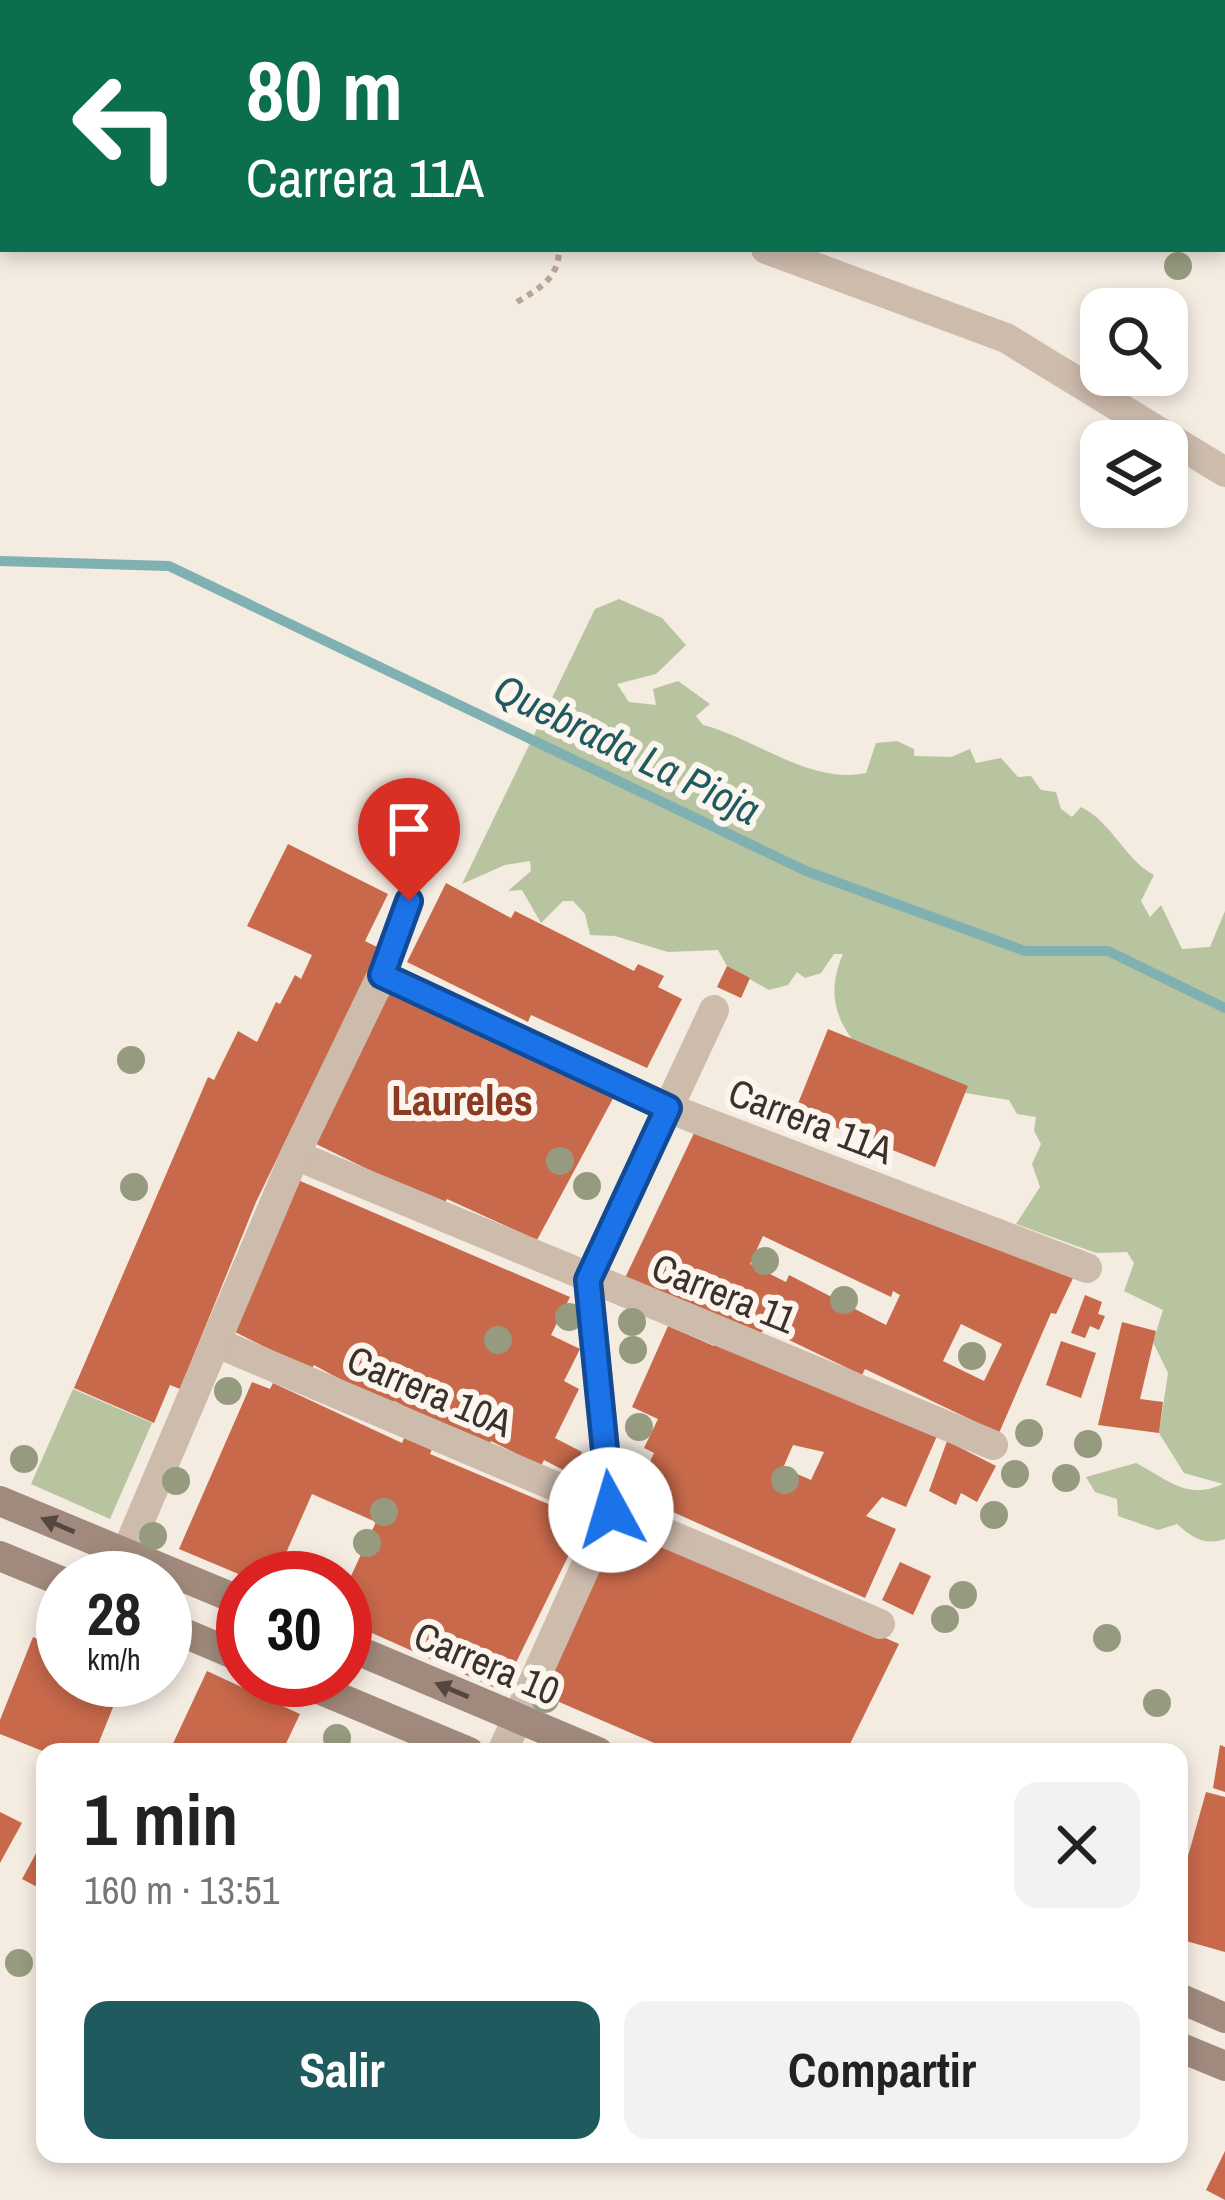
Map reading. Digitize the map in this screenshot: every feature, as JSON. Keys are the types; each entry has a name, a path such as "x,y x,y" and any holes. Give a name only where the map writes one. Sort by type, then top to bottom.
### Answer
{"main road":[{"path":"0,1501 121,1551"},
{"path":"0,1556 36,1571"},
{"name":"Carrera 10","path":"372,1656 577,1743"},
{"path":"361,1707 447,1743"},
{"path":"1188,2003 1225,2018"},
{"path":"1188,2051 1225,2066"}],"street":[{"path":"774,252 1006,338 1225,472"},
{"path":"127,1551 295,1155 382,975 409,901"},
{"name":"Carrera 11A","path":"382,975 668,1108 1087,1268"},
{"path":"506,1743 611,1510 588,1280 715,1010"},
{"name":"Carrera 11","path":"295,1155 993,1445"},
{"name":"Carrera 10A","path":"215,1342 880,1624"}],"path":[{"path":"517,302 547,284 559,265 559,252"}],"green space":[{"path":"619,599 662,618 686,645 656,674 617,684 629,702 656,705 653,689 678,681 710,704 696,716 703,725 824,772 866,773 876,743 897,741 914,749 914,756 951,757 970,749 976,763 1001,758 1018,777 1031,776 1041,790 1056,792 1061,809 1072,817 1081,807 1092,814 1154,875 1141,901 1150,917 1161,905 1182,949 1210,947 1225,911 1225,1539 1205,1541 1177,1524 1158,1530 1118,1516 1117,1499 1095,1492 1086,1477 1136,1463 1188,1489 1223,1484 1184,1473 1159,1433 1168,1373 1153,1342 1163,1310 1124,1291 1134,1263 1127,1252 1096,1253 1016,1224 1040,1187 1032,1164 1041,1144 1034,1131 1036,1117 1017,1114 1009,1100 965,1093 967,1087 852,1039 835,997 843,954 834,954 821,973 805,978 797,972 788,985 769,990 727,966 718,950 668,952 615,936 590,935 585,914 573,901 563,901 541,923 522,890 508,891 531,871 530,861 505,865 462,884 595,609"},
{"path":"73,1389 152,1423 110,1519 31,1484"}],"building":[{"path":"288,844 388,894 365,941 379,948 256,1202 180,1389 170,1385 154,1423 74,1388 208,1077 214,1080 238,1031 257,1042 276,1002 280,1004 295,975 301,979 312,955 247,926"},
{"path":"446,883 511,918 515,911 634,971 638,964 664,976 658,987 682,999 647,1068 531,1015 528,1022 407,962"},
{"path":"727,966 750,978 741,998 717,987"},
{"path":"390,993 617,1091 537,1240 447,1199 443,1206 310,1141"},
{"path":"828,1029 968,1086 935,1167 795,1111"},
{"path":"696,1129 1074,1276 1056,1314 1051,1313 999,1433 865,1369 862,1375 764,1328 760,1336 625,1278","holes":["763,1236 891,1297 893,1291 900,1295 886,1325 789,1275 786,1282 750,1264","961,1324 1002,1344 984,1381 943,1361"]},
{"path":"298,1180 570,1297 551,1335 580,1349 564,1381 579,1389 555,1438 582,1452 571,1474 544,1460 541,1466 491,1441 487,1447 394,1401 391,1407 314,1365 311,1370 231,1330"},
{"path":"1085,1295 1102,1302 1098,1314 1105,1316 1099,1330 1090,1326 1085,1338 1071,1333"},
{"path":"1122,1322 1156,1331 1140,1399 1163,1402 1159,1433 1098,1425"},
{"path":"668,1326 714,1346 717,1341 937,1436 906,1507 882,1497 866,1516 896,1529 865,1598 635,1495 654,1453 644,1448 658,1419 632,1407","holes":["793,1445 824,1452 811,1480 783,1468"]},
{"path":"1061,1341 1096,1353 1081,1398 1046,1385"},
{"path":"252,1382 270,1389 273,1383 402,1443 405,1436 432,1449 430,1454 586,1520 502,1691 372,1633 372,1551 363,1551 376,1522 312,1494 287,1551 216,1551 216,1565 179,1549"},
{"path":"947,1441 996,1466 977,1502 961,1493 956,1505 929,1491"},
{"path":"615,1519 899,1644 850,1743 654,1743 536,1692"},
{"path":"900,1562 931,1576 913,1615 882,1600"},
{"path":"33,1637 36,1707 113,1707 99,1743 36,1743 36,1748 0,1734 0,1720"},
{"path":"207,1671 216,1675 216,1707 285,1707 300,1714 286,1743 173,1743"},
{"path":"1220,1745 1225,1747 1225,1792 1213,1788"},
{"path":"1206,1792 1225,1797 1225,1952 1188,1942 1188,1856"},
{"path":"0,1812 22,1823 0,1863"},
{"path":"36,1853 36,1886 22,1879"},
{"path":"1225,2151 1225,2200 1206,2190"}],"waterway":[{"name":"Quebrada La Pioja","path":"0,561 169,566 806,871 1025,951 1108,951 1225,1008"}],"district":[{"name":"Laureles","path":"462,1100"}],"route":[{"path":"409,901 382,975 668,1108 588,1280 611,1510"}]}
